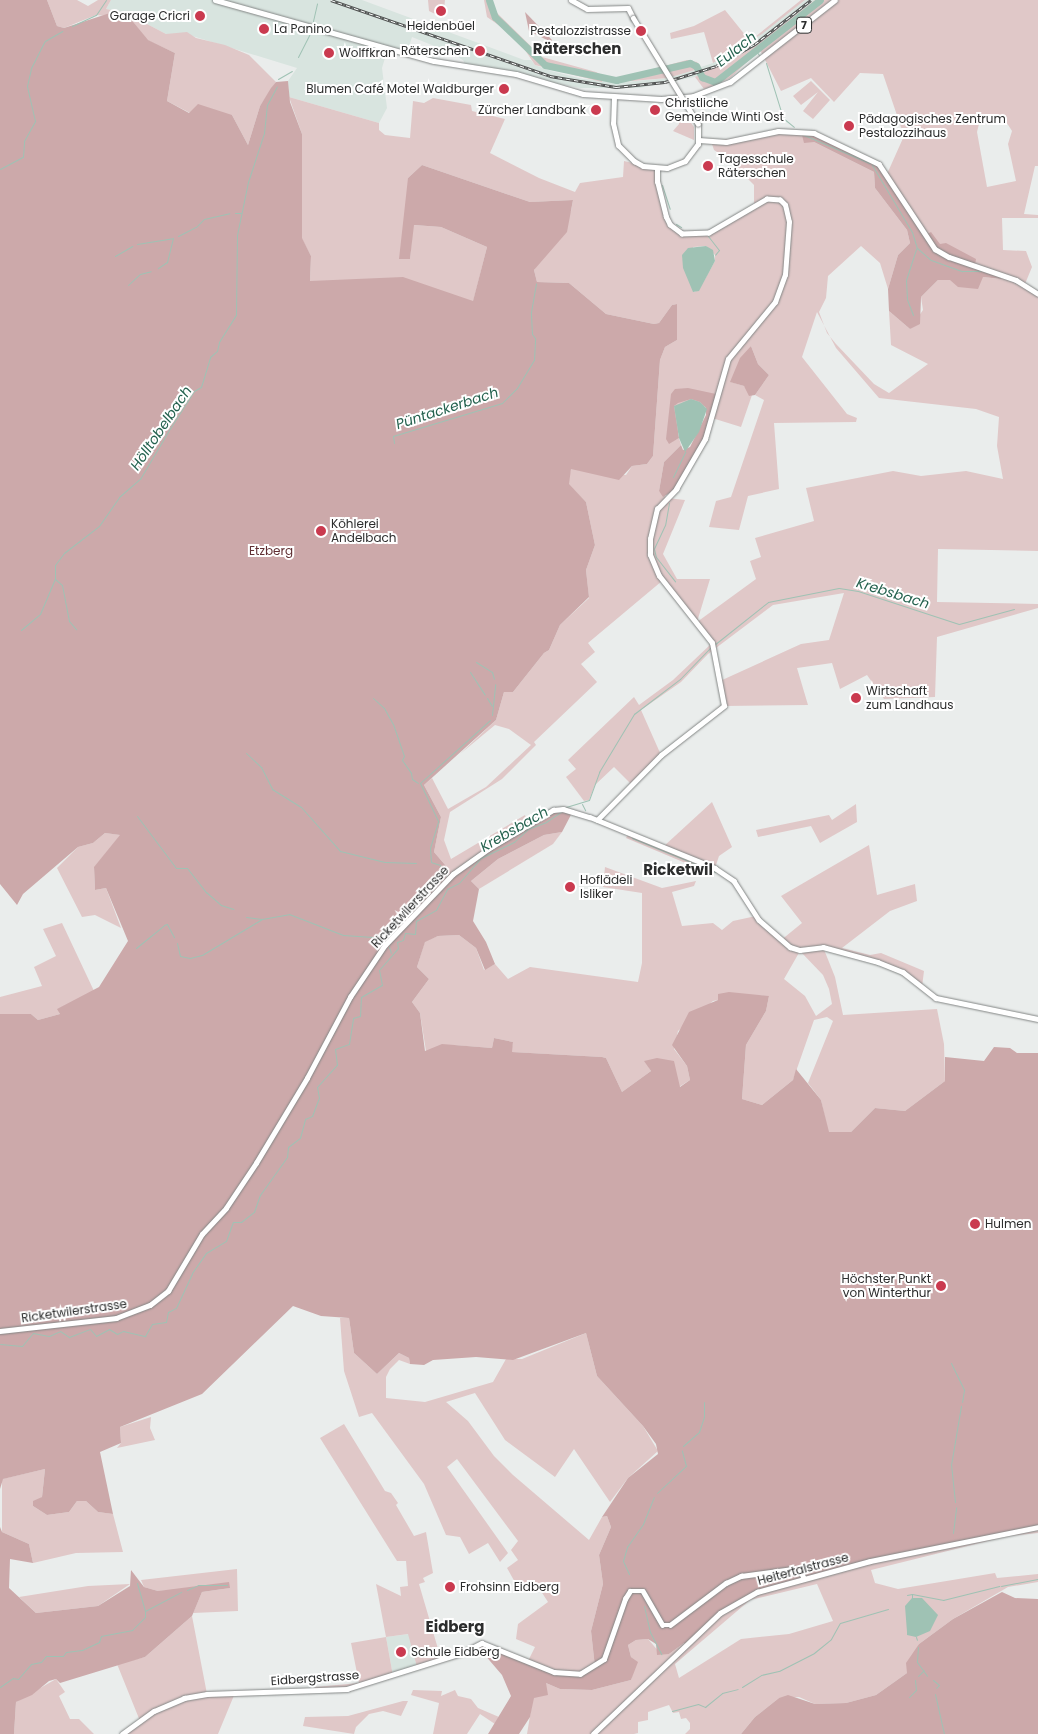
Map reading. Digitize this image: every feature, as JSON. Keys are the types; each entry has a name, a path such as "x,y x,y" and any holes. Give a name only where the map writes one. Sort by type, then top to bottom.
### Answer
{"main road":[{"name":"7","path":"215,0 445,63 516,74 583,94 614,97 677,98 721,86 746,72 835,0"},
{"path":"572,0 587,9 628,8 698,124 699,140 685,161 657,169 634,161 618,145 613,123 614,97"}],"street":[{"path":"699,140 726,142 778,131 814,134 879,164 935,249 949,257 1016,280 1038,294"},
{"path":"597,820 661,756 724,706 712,643 654,566 650,550 655,517 662,502 676,489 705,439 728,359 766,314 781,290 789,222 785,205 775,198 761,203 709,233 682,234 670,225 666,217 657,182 657,169"},
{"name":"Ricketwilerstrasse","path":"0,1331 130,1314 150,1305 168,1291 202,1234 226,1208 256,1163 350,997 385,945 452,874 537,818 563,809 597,820 724,874 736,884 769,931 790,947 800,950 823,947 878,962 903,972 936,998 1038,1019"},
{"name":"Heitertalstrasse","path":"593,1734 720,1613 757,1592 804,1578 933,1547 1038,1527"},
{"name":"Eidbergstrasse","path":"122,1734 154,1711 184,1698 207,1694 347,1688 462,1653 482,1643 554,1672 580,1674 604,1658 625,1598 630,1591 643,1591 663,1625 670,1625 726,1583 741,1576 793,1569 801,1572 804,1578"}],"shaded area":[{"path":"47,0 77,0 88,6 98,0 111,0 106,9 126,13 166,34 187,32 196,38 225,45 249,55 276,82 260,106 248,145 232,115 190,113 167,101 175,53 147,40 130,18 96,15 64,28 57,26"},
{"path":"111,0 362,0 524,60 531,60 535,65 551,71 583,79 625,82 668,78 713,63 748,44 805,0 815,0 736,59 695,77 639,88 581,88 463,67 464,61 454,54 412,37 407,53 388,48 382,68 387,108 379,123 289,97 288,81 297,68 189,35 166,34 126,13 106,9"},
{"path":"428,0 445,0 443,18 429,11"},
{"path":"484,0 492,0 496,12 542,57 596,72 602,75 602,82 535,65 517,38 487,17"},
{"path":"801,0 805,0 762,34 713,63 704,32 671,39 670,33 694,26 725,10 750,41"},
{"path":"815,0 1038,0 1038,166 1035,166 1024,214 1038,215 1038,218 1002,218 1003,250 1026,251 1032,267 1025,284 1038,294 1038,551 938,549 937,602 1038,604 1038,608 937,637 935,697 884,699 867,675 840,689 832,663 797,668 808,705 724,706 720,681 801,644 829,640 844,593 773,605 708,654 681,682 641,710 661,755 633,786 614,767 595,785 589,800 584,801 566,777 576,769 568,760 634,697 639,705 673,680 712,643 662,581 588,643 595,652 581,664 597,682 534,742 536,745 502,779 450,812 444,840 451,859 525,815 528,824 453,874 434,852 441,817 424,785 432,778 448,809 486,787 531,745 509,729 495,725 460,754 496,720 504,692 513,692 544,653 549,650 560,625 589,598 586,570 595,545 586,502 568,484 571,468 626,475 632,466 647,464 653,456 660,360 665,347 677,340 677,304 672,305 659,323 654,324 606,314 569,283 537,282 534,270 571,211 573,200 530,202 422,165 408,178 410,259 413,225 441,227 487,247 473,302 310,281 311,256 302,239 302,134 289,97 379,123 379,130 385,135 410,138 413,101 424,103 433,98 471,105 472,111 505,119 490,153 539,178 575,192 580,183 623,177 624,161 657,169 670,225 682,234 709,233 754,206 754,185 728,159 714,150 711,141 801,131 814,142 874,172 875,188 907,230 910,243 898,255 888,289 880,263 861,246 828,276 826,298 819,312 824,326 817,312 802,357 847,414 857,418 856,422 774,423 779,489 748,496 739,530 709,527 716,501 731,497 764,400 755,395 769,375 758,364 751,346 731,382 744,386 752,395 741,427 712,418 715,394 669,443 679,438 681,445 664,462 659,491 667,498 685,500 663,554 677,579 710,579 697,622 756,579 750,561 761,557 755,538 814,521 806,488 893,471 921,476 966,471 1003,479 997,446 999,417 976,409 879,398 836,348 830,337 874,384 889,393 928,364 891,345 889,311 910,329 923,310 921,297 938,280 983,277 1000,279 925,236 887,174 904,136 883,74 860,73 834,102 811,78 781,91 760,50 730,78 712,87 704,89 695,77 751,49","holes":["995,115 1003,117 1012,131 1008,144 1016,181 987,187 977,132 980,120","706,246 715,255 715,261 699,290 694,292 693,247"]},
{"path":"687,60 697,62 701,68 668,78 619,82 619,78"},
{"path":"811,81 830,100 813,119 803,111 818,92 801,105 793,96"},
{"path":"686,116 694,127 694,140 673,131 679,124 679,118"},
{"path":"706,246 713,250 715,261 699,291 693,292 683,268 682,255 688,248"},
{"path":"691,399 700,402 707,409 699,432 685,452 679,438 674,406"},
{"path":"712,802 732,847 719,856 715,868 705,864 702,870 626,838 629,833 663,847"},
{"path":"856,804 857,822 820,843 811,826 758,837 756,830 829,815 832,820"},
{"path":"562,832 553,844 479,889 471,881 498,859 544,835"},
{"path":"105,833 121,835 94,868 95,890 106,888 121,928 95,915 82,917 57,868 78,847 93,843"},
{"path":"869,845 877,895 915,884 917,901 890,911 842,948 870,955 881,953 924,971 922,987 891,967 823,947 835,977 843,1015 937,1009 944,1044 945,1081 905,1111 875,1108 851,1132 828,1132 821,1100 808,1083 833,1021 827,1017 814,1020 793,1080 762,1105 742,1099 746,1045 766,1011 769,996 718,994 718,1000 713,1001 678,1031 674,1049 687,1066 690,1080 679,1087 645,1061 651,1071 622,1092 606,1058 511,1052 513,1042 494,1038 492,1048 453,1045 426,1051 420,1013 412,1002 429,979 417,967 425,941 438,936 459,935 476,948 484,970 495,964 508,979 530,967 638,982 642,963 642,893 603,887 605,867 662,888 696,881 694,886 672,892 682,926 713,923 722,930 733,921 756,916 780,941 802,923 781,896","holes":["800,951 823,975 829,989 832,1004 816,1016 805,996 784,979"]},
{"path":"62,923 94,991 58,1009 60,1014 38,1020 31,1014 0,1014 0,997 42,986 34,967 56,956 43,929"},
{"path":"340,1318 349,1318 354,1353 377,1374 399,1353 409,1358 410,1364 399,1360 390,1369 386,1377 386,1398 425,1402 493,1382 506,1359 522,1359 586,1333 597,1376 643,1426 658,1451 628,1478 610,1502 574,1449 555,1477 505,1440 475,1393 446,1402 468,1421 494,1456 513,1475 589,1540 602,1517 607,1516 611,1527 599,1555 603,1584 591,1631 595,1667 568,1675 528,1661 535,1647 516,1639 518,1624 548,1602 535,1582 521,1593 507,1568 518,1560 511,1550 518,1541 457,1459 447,1467 508,1553 500,1562 488,1543 469,1554 460,1537 446,1535 424,1484 372,1413 359,1417 344,1371"},
{"path":"151,1417 150,1428 155,1440 117,1448 121,1443 120,1427"},
{"path":"344,1424 385,1491 391,1493 398,1503 396,1505 414,1536 426,1532 433,1573 423,1578 425,1582 419,1584 441,1659 417,1667 408,1634 386,1637 376,1584 401,1596 400,1587 408,1586 406,1561 397,1561 320,1438"},
{"path":"45,1469 42,1497 33,1506 47,1515 69,1512 77,1501 86,1501 98,1512 113,1514 123,1552 76,1553 33,1563 29,1544 2,1532 2,1479"},
{"path":"1038,1527 1038,1533 1008,1536 871,1570 875,1583 898,1589 995,1573 997,1578 1038,1574 1038,1582 1008,1587 953,1619 919,1644 907,1673 876,1695 846,1703 815,1704 799,1697 779,1698 755,1717 741,1734 685,1734 690,1729 690,1723 686,1718 681,1719 679,1712 673,1713 669,1705 648,1712 648,1720 638,1722 638,1733 634,1734 527,1734 533,1698 546,1683 560,1689 592,1690 631,1680 636,1661 631,1657 628,1645 636,1640 648,1639 660,1653 669,1654 684,1643 686,1645 720,1613 757,1592 870,1561","holes":["817,1584 833,1621 789,1634 741,1639 679,1678 675,1664 750,1600"]},
{"path":"237,1569 238,1611 193,1613 202,1592 230,1588 158,1591 144,1587 141,1580"},
{"path":"130,1584 98,1606 36,1613 19,1597 88,1586"},
{"path":"912,1598 922,1598 938,1615 930,1631 916,1637 907,1635 905,1606"},
{"path":"192,1616 207,1694 235,1693 218,1734 122,1734 140,1721 117,1664 145,1657"},
{"name":"Schule Eidberg","path":"409,1634 417,1667 393,1676 386,1637"},
{"path":"386,1637 393,1676 364,1685 316,1690 315,1687 359,1683 351,1643"},
{"path":"56,1679 65,1692 59,1696 70,1719 79,1719 94,1734 14,1734 16,1702"},
{"path":"413,1690 442,1691 441,1696 455,1690 458,1696 471,1699 478,1708 499,1717 495,1724 480,1714 467,1734 433,1734 439,1703 411,1695"},
{"path":"408,1701 401,1716 383,1711 369,1714 356,1727 354,1734 303,1726 305,1717 348,1716"}],"green space":[{"name":"Etzberg","path":"0,0 47,0 57,26 64,28 110,13 130,18 148,40 175,53 167,101 189,113 198,104 232,115 248,145 260,106 271,88 276,82 288,81 290,102 302,134 302,238 311,256 310,281 403,277 473,301 487,247 441,227 414,225 410,259 399,259 408,178 422,165 530,202 573,200 567,232 534,270 537,282 569,283 606,314 654,324 659,323 672,305 677,304 677,340 665,347 660,360 653,456 647,464 632,466 619,480 571,469 569,484 586,502 595,545 586,570 589,597 560,625 549,650 544,653 513,692 504,692 496,720 424,785 441,817 434,852 452,873 553,810 573,811 562,832 544,835 498,859 471,881 479,889 473,921 486,942 495,964 485,970 476,948 459,935 438,936 425,942 417,967 429,979 412,1002 420,1013 425,1051 442,1044 492,1048 494,1038 513,1042 512,1052 602,1057 606,1058 622,1092 651,1071 644,1061 657,1058 674,1061 680,1087 690,1080 687,1066 672,1045 689,1012 718,1000 718,994 729,992 769,996 766,1011 746,1045 742,1099 762,1105 793,1080 796,1069 821,1100 829,1132 851,1132 875,1108 905,1111 945,1081 945,1057 984,1061 994,1047 1010,1048 1017,1053 1038,1053 1038,1527 933,1547 773,1586 737,1601 686,1645 684,1643 669,1654 657,1655 656,1644 648,1639 636,1640 628,1645 631,1657 638,1662 631,1680 592,1690 560,1689 546,1683 548,1695 534,1698 530,1717 519,1734 488,1734 511,1696 502,1675 484,1654 471,1655 469,1650 482,1643 554,1672 580,1674 595,1667 591,1631 603,1584 599,1555 611,1527 607,1516 602,1517 628,1478 658,1454 656,1444 643,1426 597,1376 586,1333 513,1360 476,1357 433,1360 424,1365 410,1364 409,1358 399,1353 377,1374 354,1353 349,1318 321,1316 293,1306 202,1394 120,1427 121,1443 100,1452 113,1514 98,1512 86,1501 77,1501 69,1512 47,1515 33,1506 33,1501 42,1497 45,1469 3,1479 0,1489 0,1014 31,1014 38,1020 60,1014 57,1009 99,987 128,941 106,888 95,890 94,867 120,835 105,833 93,843 78,847 23,894 17,905 0,884"},
{"path":"525,12 552,40 551,42 529,31"},
{"path":"801,131 814,133 879,164 925,235 931,232 940,244 946,243 976,259 975,265 1001,274 1001,279 983,277 978,289 958,287 950,280 938,280 921,297 920,324 910,329 889,311 888,289 898,255 910,243 907,230 875,188 874,172 814,142 804,143"},
{"path":"751,346 758,364 769,375 755,395 749,396 744,386 730,382 740,358"},
{"path":"688,388 716,394 712,418 705,439 676,489 663,497 659,491 664,462 681,445 683,450 690,447 706,415 706,408 700,402 691,399 674,406 679,438 669,444 666,439 671,394 675,389"},
{"path":"0,1527 2,1532 29,1544 33,1563 10,1559 9,1588 36,1613 98,1606 130,1586 131,1570 144,1587 158,1591 229,1582 230,1588 202,1592 192,1616 145,1657 60,1683 56,1679 49,1681 32,1695 16,1702 14,1734 0,1734"},
{"path":"1002,1592 1015,1598 1038,1599 1038,1734 741,1734 755,1717 779,1698 788,1695 815,1704 846,1703 876,1695 907,1673 906,1663 919,1644 953,1619"}],"waterway":[{"path":"72,26 96,15 106,0"},
{"name":"Eulach","path":"489,0 495,17 545,65 616,80 690,63 696,66 702,77 715,82 820,0"},
{"name":"Hölltobelbach","path":"313,21 317,3"},
{"path":"0,169 23,157 24,141 35,121 27,86 31,68 45,41 62,31"},
{"name":"Hölltobelbach","path":"298,57 309,35"},
{"name":"Eulach","path":"756,51 759,55"},
{"path":"766,63 783,118 794,127"},
{"name":"Hölltobelbach","path":"278,79 292,71"},
{"name":"Hölltobelbach","path":"21,630 40,614 55,579 55,565 64,553 99,526 119,497 140,479 194,391 201,387 210,357 217,351 219,342 236,315 237,235 248,182 264,133 267,105 277,86"},
{"path":"804,135 869,163"},
{"path":"872,165 912,232 917,248 931,260 962,271 980,271"},
{"path":"662,185 670,209"},
{"path":"178,236 196,227 204,219 229,213"},
{"name":"Hölltobelbach","path":"235,213 241,213"},
{"path":"676,224 681,227"},
{"path":"708,236 719,250 715,255"},
{"path":"137,244 173,238 167,262 158,268"},
{"path":"115,256 132,246"},
{"path":"913,315 907,299 906,280 916,249"},
{"path":"128,285 140,274 151,271"},
{"name":"Püntackerbach","path":"394,443 393,436 502,403 517,388 534,360 535,338 532,334 531,312 536,283"},
{"path":"673,477 685,452"},
{"path":"669,503 665,525 654,549 656,557 675,581"},
{"path":"55,579 62,585 69,621 76,629"},
{"name":"Krebsbach","path":"714,645 768,602 839,588 858,591 959,624 1014,609"},
{"name":"Krebsbach","path":"566,807 589,800 599,772 634,714 680,679 711,647"},
{"path":"476,662 492,672 494,679"},
{"path":"470,672 485,695"},
{"path":"492,715 495,684"},
{"path":"373,698 384,708 393,724 404,756 402,760 411,773 412,779 418,783"},
{"path":"487,698 492,706"},
{"path":"447,877 440,865 431,862 430,848 438,821 420,783 490,720"},
{"path":"246,753 261,767 272,789 301,807 340,851 385,862 416,863"},
{"path":"582,804 585,810"},
{"name":"Krebsbach","path":"0,1344 22,1346 33,1333 49,1336 60,1331 69,1337 90,1329 96,1336 109,1329 117,1334 123,1331 145,1336 152,1324 166,1322 168,1312 176,1308 192,1273 206,1253 226,1241 233,1222 241,1222 254,1212 260,1195 287,1157 288,1147 300,1138 305,1119 312,1116 319,1098 317,1087 337,1065 335,1049 349,1044 353,1018 360,1016 361,997 382,985 379,970 398,948 397,942 403,940 405,933 415,934 416,921 436,910 447,889 459,883 481,858 514,842 528,829 546,822 564,810"},
{"path":"137,816 176,868 187,868 206,892 221,905 233,909"},
{"path":"632,838 715,872"},
{"path":"177,943 180,956 190,958 202,955 262,919 289,914 343,935 373,937 384,943"},
{"path":"246,917 262,919"},
{"path":"136,948 167,924 174,937"},
{"path":"389,947 391,953"},
{"path":"951,1363 964,1390 962,1402"},
{"path":"683,1446 699,1432 704,1417 704,1402"},
{"path":"955,1502 951,1465 961,1406"},
{"path":"657,1493 686,1466 682,1451"},
{"path":"629,1574 623,1561 627,1547 643,1524 654,1497"},
{"path":"953,1533 956,1507"},
{"path":"1001,1586 1038,1579"},
{"path":"137,1583 145,1611"},
{"path":"187,1590 198,1585 227,1585"},
{"path":"912,1594 943,1600 999,1586"},
{"path":"0,1687 13,1678 18,1679 31,1664 41,1662 46,1656 63,1656 66,1652 82,1650 99,1642 101,1636 132,1630 145,1617 145,1611 181,1592"},
{"path":"907,1595 912,1594 912,1598"},
{"path":"644,1606 650,1632 661,1654"},
{"path":"742,1687 761,1675 779,1671 814,1653 831,1639 840,1623 888,1609"},
{"path":"918,1647 917,1662 927,1676"},
{"path":"918,1676 924,1670"},
{"path":"909,1697 916,1690 915,1680"},
{"path":"933,1680 939,1685 936,1688"},
{"path":"672,1711 698,1704 705,1707 722,1693 738,1689"},
{"path":"935,1694 944,1734"}],"railway":[{"path":"331,0 550,76 616,87 665,82 716,66 755,44 811,0"}],"place":[{"name":"Heidenbüel","path":"441,11"},
{"name":"Garage Cricri","path":"200,16"},
{"name":"La Panino","path":"264,29"},
{"name":"Pestalozzistrasse","path":"641,31"},
{"name":"Räterschen","path":"480,51"},
{"name":"Wolffkran","path":"329,53"},
{"name":"Blumen Café Motel Waldburger","path":"504,89"},
{"name":"Zürcher Landbank","path":"596,110"},
{"name":"Christliche Gemeinde Winti Ost","path":"655,110"},
{"name":"Pädagogisches Zentrum Pestalozzihaus","path":"849,126"},
{"name":"Tagesschule Räterschen","path":"708,166"},
{"name":"Köhlerei Andelbach","path":"321,531"},
{"name":"Wirtschaft zum Landhaus","path":"856,698"},
{"name":"Hoflädeli Isliker","path":"570,887"},
{"name":"Hulmen","path":"975,1224"},
{"name":"Höchster Punkt von Winterthur","path":"941,1286"},
{"name":"Frohsinn Eidberg","path":"450,1587"},
{"name":"Schule Eidberg","path":"401,1652"}],"district":[{"name":"Räterschen","path":"577,49"},
{"name":"Ricketwil","path":"678,870"},
{"name":"Eidberg","path":"455,1627"}]}
